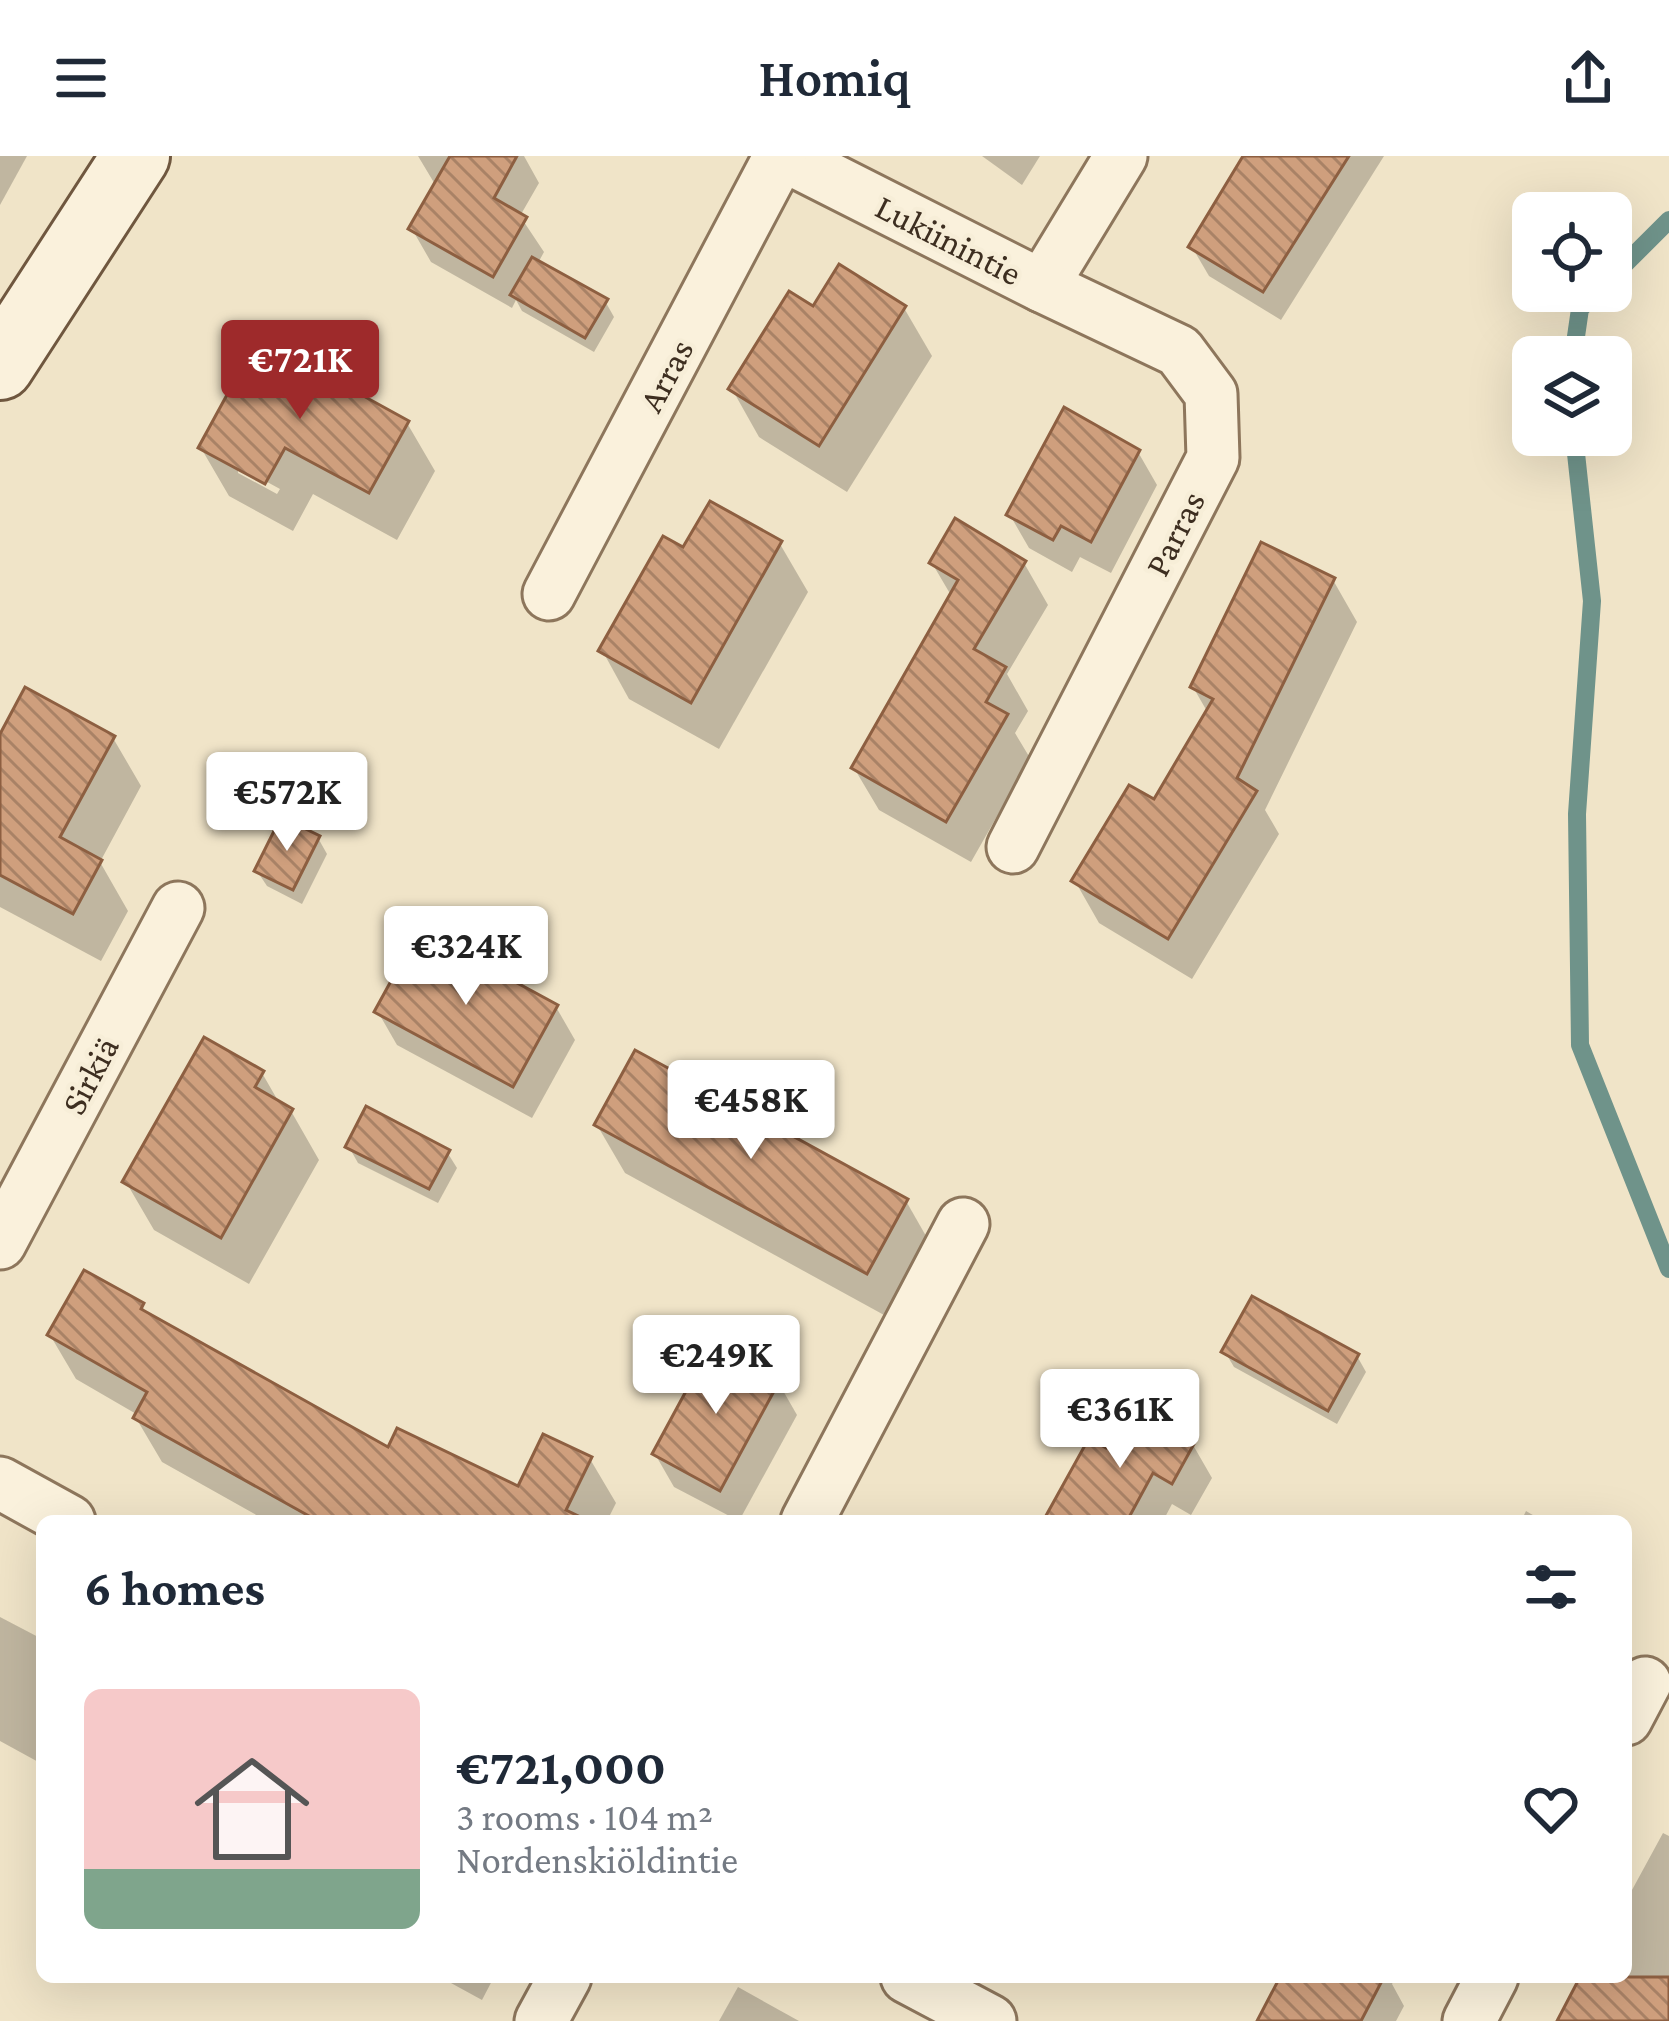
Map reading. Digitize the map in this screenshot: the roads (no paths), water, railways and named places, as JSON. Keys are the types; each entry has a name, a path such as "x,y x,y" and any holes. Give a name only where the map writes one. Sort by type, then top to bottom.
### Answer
{"main road":[{"path":"0,366 136,156"}],"street":[{"name":"Lukiinintie","path":"783,156 1042,286 1121,156"},
{"name":"Arras","path":"549,593 783,156"},
{"name":"Parras","path":"1013,847 1213,458 1210,394 1179,351 1042,286"},
{"name":"Sirkiä","path":"0,1243 178,908"},
{"path":"810,1515 963,1224"},
{"path":"0,1483 58,1515"},
{"path":"541,2021 562,1983"},
{"path":"918,1983 990,2021"},
{"path":"1469,2021 1489,1983"}],"waterway":[{"path":"1632,257 1669,220"},
{"path":"1576,336 1580,312"},
{"path":"1576,456 1592,601 1577,814 1580,1045 1669,1269"}]}
